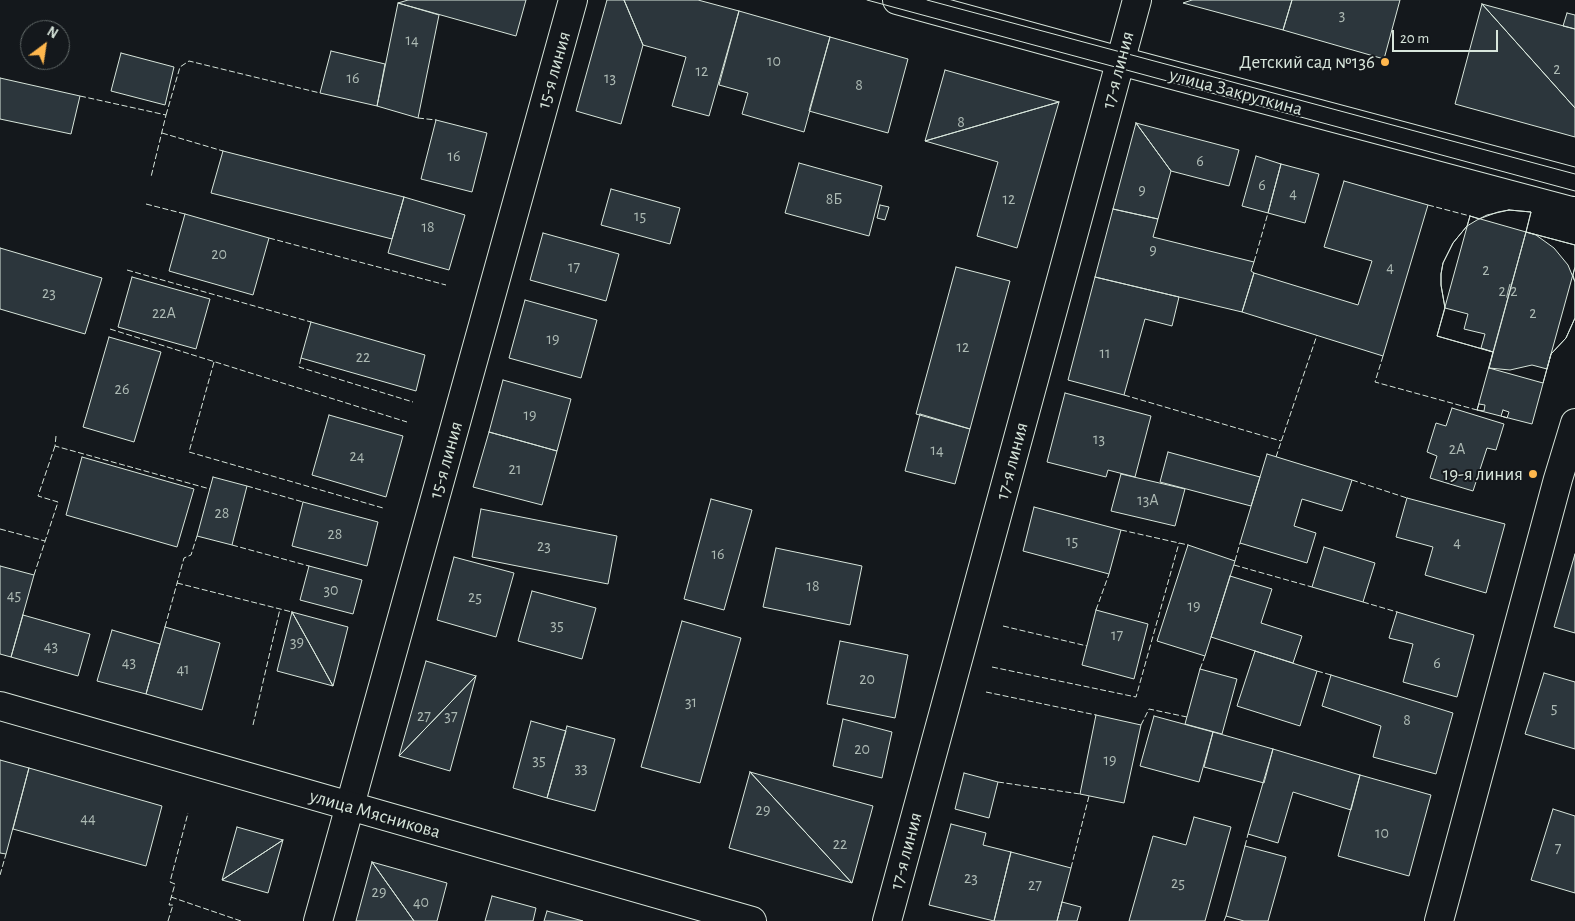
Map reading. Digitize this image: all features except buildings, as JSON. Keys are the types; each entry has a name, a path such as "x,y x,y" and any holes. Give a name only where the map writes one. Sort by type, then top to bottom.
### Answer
{"street":[{"name":"15-я линия","path":"318,921 573,0"},
{"name":"улица Закруткина","path":"897,0 1575,182"},
{"name":"17-я линия","path":"887,921 1137,0"},
{"path":"1439,921 1552,498 1575,423"},
{"name":"улица Мясникова","path":"0,706 752,921"}],"tram line":[{"path":"867,0 1575,191"},
{"path":"927,0 1575,174"}],"fence":[{"path":"166,115 180,67 189,61 320,93"},
{"path":"80,96 166,115 151,177"},
{"path":"418,118 436,120"},
{"path":"162,133 223,151"},
{"path":"146,204 185,214"},
{"path":"1428,205 1470,216"},
{"path":"1254,262 1268,213"},
{"path":"269,238 446,285"},
{"path":"127,270 311,322"},
{"path":"110,329 407,422"},
{"path":"1276,457 1317,335"},
{"path":"1383,356 1375,382 1477,410"},
{"path":"301,358 299,367 413,402"},
{"path":"214,362 189,452 383,508"},
{"path":"1124,395 1281,441"},
{"path":"56,436 55,446 210,489"},
{"path":"34,575 58,502 38,496 55,446"},
{"path":"1352,480 1407,498"},
{"path":"247,486 303,502"},
{"path":"0,529 45,541"},
{"path":"1121,530 1188,545"},
{"path":"165,627 184,558 191,555 197,536"},
{"path":"992,667 1136,697 1179,543"},
{"path":"1235,561 1240,543"},
{"path":"232,545 309,566"},
{"path":"1234,565 1312,587"},
{"path":"1096,610 1109,574"},
{"path":"177,583 292,612"},
{"path":"1363,602 1397,612"},
{"path":"253,725 280,609"},
{"path":"1003,626 1087,646"},
{"path":"1200,669 1205,656"},
{"path":"1317,671 1331,675"},
{"path":"986,692 1096,715"},
{"path":"1141,725 1149,709 1187,717"},
{"path":"998,782 1080,794"},
{"path":"1071,868 1089,796"},
{"path":"168,921 173,905 169,905 175,884 170,882 188,813"},
{"path":"1245,846 1248,834"},
{"path":"0,875 6,854"},
{"path":"171,897 241,921"},
{"path":"1224,921 1226,916"}],"place":[{"name":"Детский сад №136","path":"1385,62"},
{"name":"19-я линия","path":"1533,474"}]}
